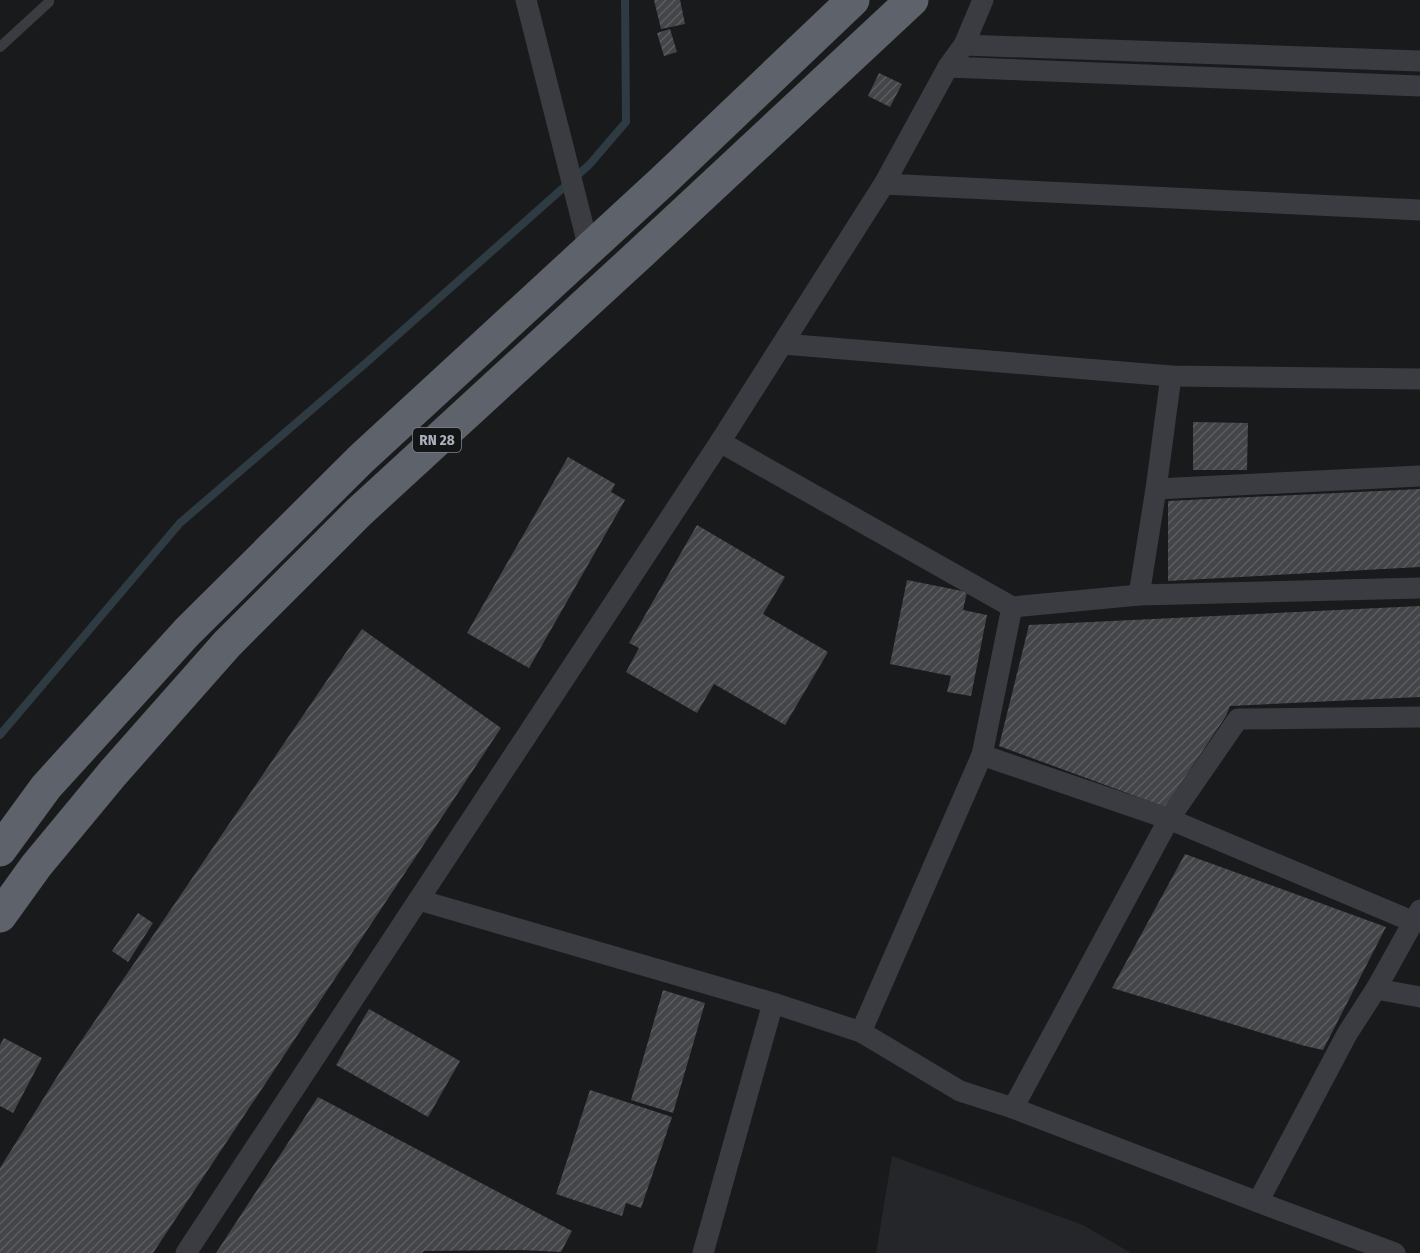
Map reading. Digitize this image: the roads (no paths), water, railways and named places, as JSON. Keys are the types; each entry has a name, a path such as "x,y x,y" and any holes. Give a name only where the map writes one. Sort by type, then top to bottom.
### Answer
{"highway":[{"name":"RN 28","path":"0,850 46,787 187,632 360,459 665,179 853,0"},
{"name":"RN 28","path":"0,916 36,866 106,782 227,644 358,513 912,0"}],"street":[{"path":"526,0 589,249"},
{"path":"186,1253 783,344 884,184 948,67 964,45 983,0"},
{"path":"964,45 1420,62"},
{"path":"948,67 1420,87"},
{"path":"884,184 1420,210"},
{"path":"783,344 1171,376 1420,379"},
{"path":"1138,595 1156,489 1171,376"},
{"path":"720,442 1012,608 1138,595 1420,588"},
{"path":"1156,489 1420,476"},
{"path":"861,1032 982,755 1012,608"},
{"path":"1013,1108 1169,819 1238,719 1420,717"},
{"path":"982,755 1169,819 1418,918 1347,1034 1258,1202"},
{"path":"419,900 773,1003 861,1032 960,1091 1013,1108 1395,1253"},
{"path":"1376,989 1420,997"},
{"path":"703,1253 773,1003"}],"lane":[{"path":"0,47 49,0"}],"waterway":[{"path":"0,735 180,523 367,362 589,165 626,122 625,0"}]}
